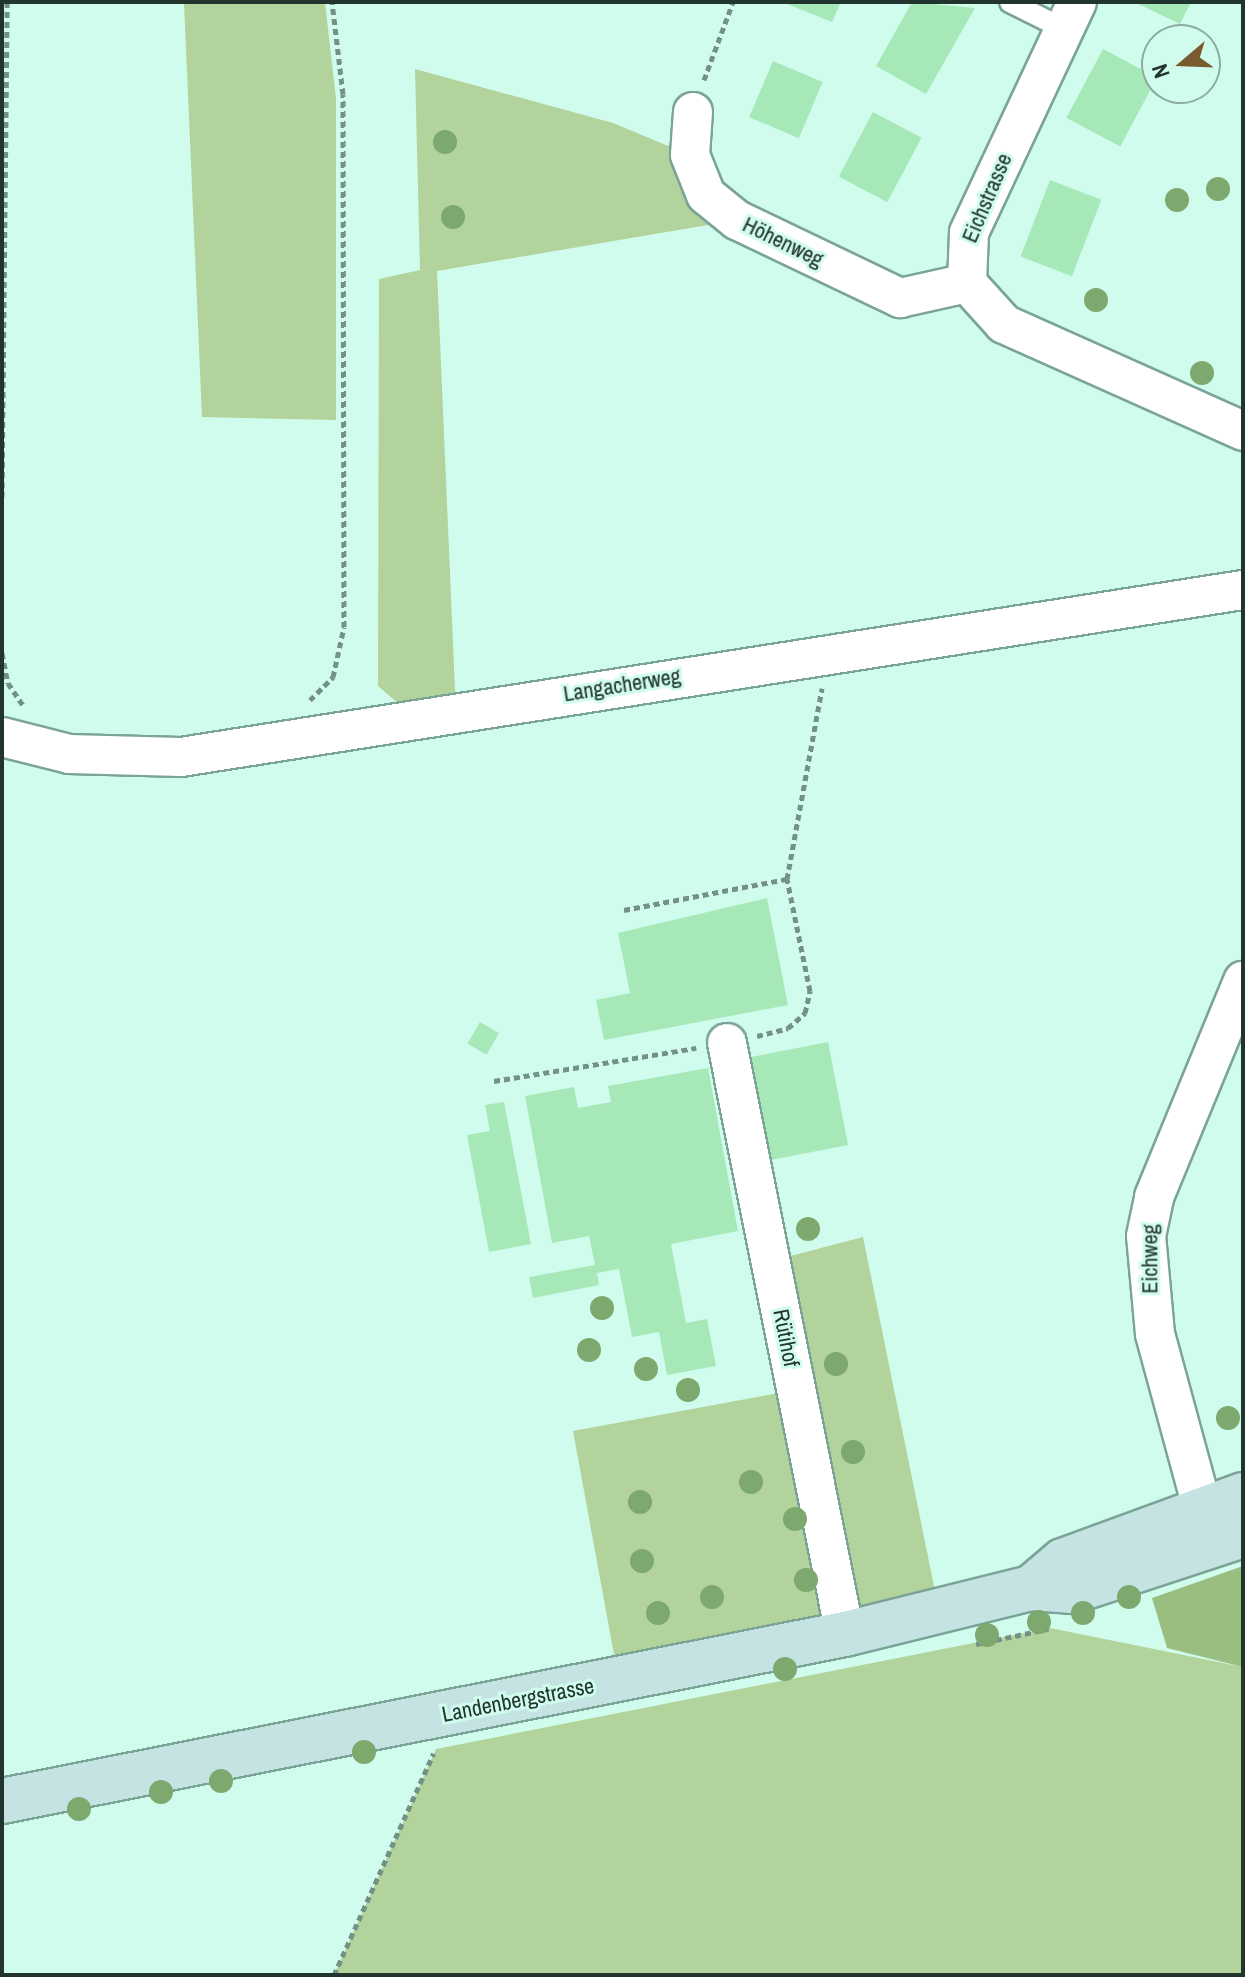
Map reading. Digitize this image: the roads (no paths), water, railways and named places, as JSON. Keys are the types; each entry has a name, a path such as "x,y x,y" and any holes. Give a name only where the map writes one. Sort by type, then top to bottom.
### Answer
{"street":[{"name":"Eichstrasse","path":"967,283 969,233 1070,16"},
{"name":"Höhenweg","path":"693,112 690,155 701,182 737,220 900,298 967,283"},
{"path":"967,283 1004,324 1243,431"},
{"name":"Langacherweg","path":"2,737 69,754 181,757 824,652 1243,590"},
{"name":"Eichweg","path":"1219,1531 1155,1334 1146,1236 1154,1197 1243,981"},
{"name":"Rütihof","path":"727,1043 845,1634"},
{"name":"Landenbergstrasse","path":"2,1801 845,1634 1031,1588 1073,1591 1219,1531 1243,1495"}],"lane":[{"path":"1010,2 1070,16"}]}
